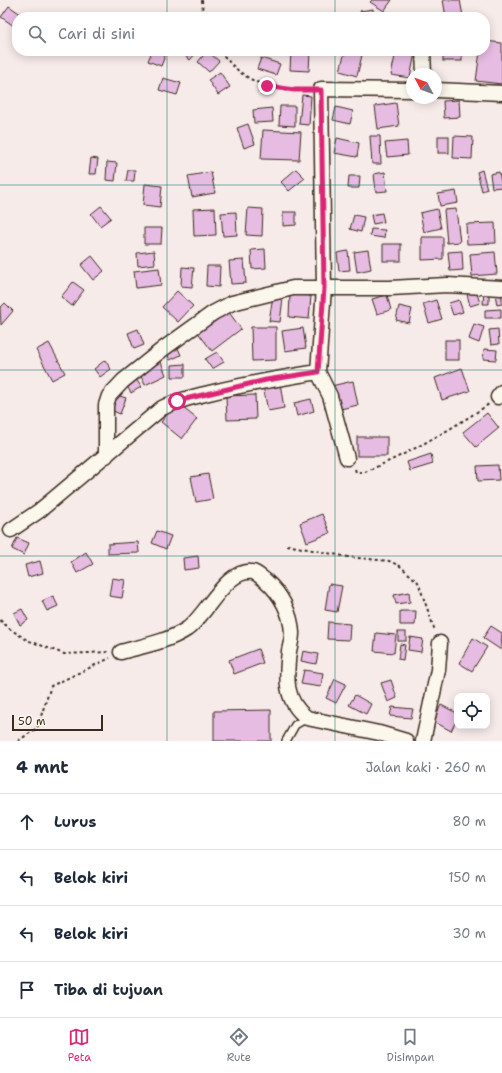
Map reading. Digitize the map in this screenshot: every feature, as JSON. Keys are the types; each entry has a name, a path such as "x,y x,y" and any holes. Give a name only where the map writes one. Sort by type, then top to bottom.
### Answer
{"street":[{"path":"423,56 424,68"},
{"path":"347,458 330,396 318,372 324,288 321,90 406,90"},
{"path":"442,90 502,93"},
{"path":"106,456 106,406 109,396 123,381 164,349 213,313 232,303 293,288 390,288 447,285 502,288"},
{"path":"11,530 39,511 162,408 177,401 266,380 318,372"},
{"path":"121,652 164,640 187,628 225,585 237,574 255,572 280,596 286,607 292,634 287,672 289,690 293,705 307,718 379,733 406,741"},
{"path":"423,741 438,670 440,643"}],"lane":[{"path":"286,741 295,725 307,718"}],"path":[{"path":"202,0 203,12"},
{"path":"224,56 252,80 267,86 294,90 321,90"},
{"path":"347,458 356,472 365,472 402,456 434,438 470,417 500,394"},
{"path":"287,545 348,557 389,560 400,566 418,582 440,643"},
{"path":"0,620 10,629 27,640 64,654 121,652"},
{"path":"18,741 37,728 51,686 87,670 121,652"}],"building":[{"path":"372,0 392,0 384,11 370,2"},
{"path":"443,0 460,0 462,12 445,12"},
{"path":"9,6 18,12 12,12 12,25 1,17"},
{"path":"373,9 373,12 360,12"},
{"path":"490,42 502,43 502,84 476,81 479,56 490,56"},
{"path":"150,56 165,56 161,66 148,61"},
{"path":"185,56 194,56 190,60"},
{"path":"203,56 213,56 219,61 209,72 198,62"},
{"path":"291,56 310,56 309,71 290,70"},
{"path":"344,56 362,56 357,76 340,71"},
{"path":"395,56 414,56 412,68 406,68 406,77 391,75"},
{"path":"443,56 462,56 462,61 443,61"},
{"path":"261,58 280,64 276,75 257,69"},
{"path":"220,72 230,87 218,95 208,80"},
{"path":"163,78 181,83 177,95 159,90"},
{"path":"302,95 311,96 309,125 299,124"},
{"path":"459,100 460,117 444,118 443,101"},
{"path":"396,103 399,126 378,129 375,106"},
{"path":"280,106 295,106 295,126 279,125"},
{"path":"336,107 353,111 350,124 333,120"},
{"path":"272,108 273,122 254,123 253,110"},
{"path":"248,124 255,144 244,148 237,128"},
{"path":"263,130 301,132 299,160 261,159"},
{"path":"370,136 380,136 381,164 372,164"},
{"path":"438,136 449,136 449,153 438,153"},
{"path":"454,136 473,137 472,159 453,158"},
{"path":"337,138 359,143 357,157 334,153"},
{"path":"407,141 408,155 387,157 385,143"},
{"path":"91,158 98,159 96,174 89,174"},
{"path":"107,162 117,163 115,181 106,180"},
{"path":"296,169 305,178 289,191 281,182"},
{"path":"128,170 135,170 134,181 126,181"},
{"path":"482,170 487,189 482,191 477,172"},
{"path":"211,172 215,193 192,197 188,176"},
{"path":"385,172 387,191 376,192 374,174"},
{"path":"499,172 502,187 492,188 490,174"},
{"path":"349,176 360,176 359,188 348,188"},
{"path":"145,184 162,186 160,207 143,205"},
{"path":"456,191 458,203 440,206 438,194"},
{"path":"101,206 111,218 100,226 91,214"},
{"path":"215,208 216,235 194,236 193,209"},
{"path":"248,208 263,209 262,236 246,235"},
{"path":"437,209 441,228 424,232 420,213"},
{"path":"456,209 460,242 447,243 444,210"},
{"path":"236,212 237,235 223,236 221,213"},
{"path":"283,212 296,212 296,225 283,226"},
{"path":"382,213 384,222 373,224 371,215"},
{"path":"354,215 364,217 361,232 350,229"},
{"path":"495,223 496,243 467,244 466,224"},
{"path":"144,228 162,228 161,244 144,244"},
{"path":"371,229 385,230 384,238 370,236"},
{"path":"422,237 443,237 443,259 422,260"},
{"path":"383,244 401,244 401,261 383,261"},
{"path":"265,249 266,268 252,269 251,250"},
{"path":"368,250 371,269 357,272 354,252"},
{"path":"154,251 155,264 138,266 137,253"},
{"path":"348,251 350,270 339,271 337,253"},
{"path":"462,251 463,270 450,271 448,252"},
{"path":"495,252 497,274 472,276 470,254"},
{"path":"92,256 104,271 93,280 81,265"},
{"path":"244,260 246,283 231,284 229,261"},
{"path":"207,266 220,266 219,287 206,286"},
{"path":"182,267 194,268 192,287 181,286"},
{"path":"159,268 161,285 136,288 134,271"},
{"path":"73,282 84,290 72,306 61,297"},
{"path":"177,291 193,306 178,322 162,307"},
{"path":"476,291 480,303 470,306 467,294"},
{"path":"484,291 489,291 489,304 483,304"},
{"path":"502,293 502,304 497,305 495,294"},
{"path":"290,294 311,296 309,319 289,317"},
{"path":"387,295 391,310 377,314 372,299"},
{"path":"273,296 283,298 280,322 269,321"},
{"path":"436,300 442,319 429,323 423,304"},
{"path":"459,300 463,312 453,315 449,303"},
{"path":"5,303 13,311 1,325 0,308"},
{"path":"399,306 412,309 409,323 396,320"},
{"path":"226,308 241,329 212,351 196,330"},
{"path":"501,309 501,318 485,318 485,310"},
{"path":"474,324 484,327 479,343 469,339"},
{"path":"251,327 276,327 276,360 252,361"},
{"path":"303,328 306,348 285,351 282,331"},
{"path":"138,329 144,345 134,349 128,333"},
{"path":"498,329 499,344 491,345 489,330"},
{"path":"445,340 459,340 459,360 445,360"},
{"path":"49,343 65,373 52,380 36,350"},
{"path":"177,346 181,355 170,360 166,351"},
{"path":"484,349 497,350 496,360 483,359"},
{"path":"217,352 224,362 212,369 205,359"},
{"path":"105,360 111,369 100,377 94,369"},
{"path":"161,362 166,375 145,385 139,372"},
{"path":"185,364 185,377 172,377 172,365"},
{"path":"462,368 470,391 442,400 435,378"},
{"path":"135,377 141,387 131,393 125,383"},
{"path":"353,381 358,405 336,410 331,386"},
{"path":"280,383 284,408 268,411 263,386"},
{"path":"117,395 126,398 120,414 111,410"},
{"path":"255,395 256,419 227,420 226,396"},
{"path":"311,399 314,411 297,416 294,403"},
{"path":"177,403 197,419 182,439 161,422"},
{"path":"487,413 499,428 476,447 463,432"},
{"path":"357,437 387,437 387,456 357,456"},
{"path":"431,454 433,464 410,471 407,462"},
{"path":"498,465 499,480 478,481 477,466"},
{"path":"208,474 213,499 196,502 191,477"},
{"path":"322,514 330,533 307,542 300,523"},
{"path":"157,531 171,536 166,549 152,543"},
{"path":"17,538 29,543 24,555 12,549"},
{"path":"138,542 139,553 108,554 108,544"},
{"path":"86,552 93,564 77,573 71,562"},
{"path":"198,556 199,568 184,570 183,558"},
{"path":"40,561 43,573 28,577 25,565"},
{"path":"112,578 125,580 122,598 109,596"},
{"path":"329,584 342,586 337,612 325,610"},
{"path":"409,592 410,602 396,604 394,595"},
{"path":"53,596 58,606 47,611 42,601"},
{"path":"22,609 28,620 20,625 14,613"},
{"path":"400,611 416,611 415,625 400,625"},
{"path":"328,622 350,624 349,640 327,639"},
{"path":"491,626 502,633 501,650 483,638"},
{"path":"398,632 406,632 406,641 398,641"},
{"path":"376,633 396,635 394,653 374,651"},
{"path":"410,637 423,639 421,652 408,650"},
{"path":"473,638 487,647 472,671 459,663"},
{"path":"400,644 405,645 403,660 398,659"},
{"path":"258,649 263,663 234,674 229,660"},
{"path":"303,651 318,654 316,664 301,661"},
{"path":"304,670 323,673 321,687 301,684"},
{"path":"335,679 346,684 336,703 326,698"},
{"path":"391,680 397,698 388,702 381,683"},
{"path":"355,695 371,704 366,714 349,705"},
{"path":"441,705 454,712 454,725 451,731 433,721"},
{"path":"392,707 413,709 411,718 390,716"},
{"path":"271,710 271,741 214,741 214,711"}],"route":[{"path":"177,401 266,380 318,372 324,288 321,90 294,90 267,86"}]}
